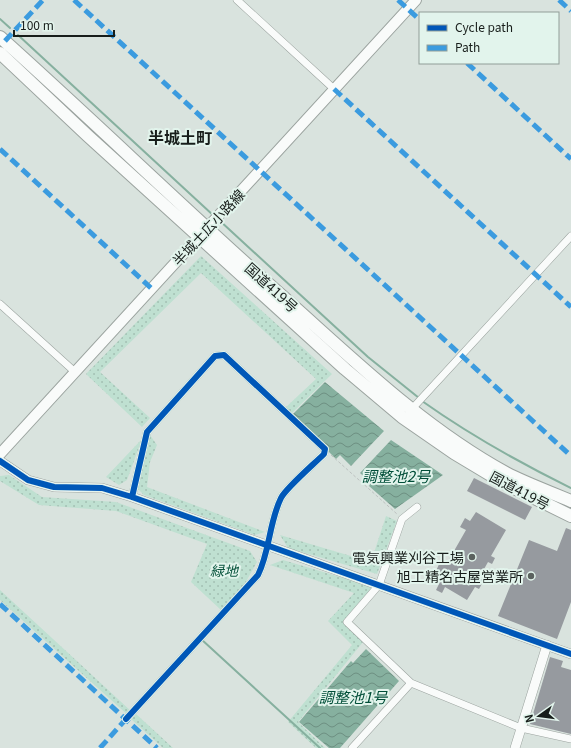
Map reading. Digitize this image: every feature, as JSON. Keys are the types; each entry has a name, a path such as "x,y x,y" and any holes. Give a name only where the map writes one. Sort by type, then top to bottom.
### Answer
{"highway":[{"name":"国道419号","path":"0,36 210,225 353,360 412,410 461,446 507,474 571,501"},
{"name":"国道419号","path":"0,53 210,225 345,369 402,418 454,453 504,483 571,516"}],"main road":[{"name":"半城土広小路線","path":"0,454 416,0"}],"street":[{"path":"237,0 334,89"},
{"path":"402,418 412,410 571,236"},
{"path":"0,304 75,372"},
{"path":"126,720 258,575 262,566 266,546 282,496 326,452 325,449 224,355 216,356 147,432 132,497"},
{"path":"0,461 28,480 54,487 102,488 132,497 571,654"},
{"path":"417,507 402,519 379,585 347,622 411,683 521,728 571,739"},
{"path":"514,748 547,645"},
{"path":"352,748 411,683"}],"path":[{"path":"326,452 336,459 402,519"}],"green space":[{"path":"201,256 332,374 291,414 285,408 316,379 201,273 100,372 150,418 142,427 86,374"},
{"name":"緑地","path":"150,435 157,445 150,462 147,487 265,532 255,535 144,495 137,488"},
{"path":"142,439 127,480 119,485 106,477"},
{"name":"緑地","path":"9,475 42,497 116,502 250,551 257,562 243,587 221,610 191,582 207,544 116,511 39,505 0,481 0,476"},
{"path":"386,516 397,521 377,574 288,548 280,535 371,562"},
{"name":"緑地","path":"283,560 374,587 343,622 363,642 298,722 325,748 316,748 288,722 352,645 328,621 354,593 270,565"},
{"path":"0,590 132,712 129,716 0,600"},
{"path":"135,713 173,748 163,748 131,719"}],"water":[{"path":"325,382 384,431 351,466 340,455 336,459 292,415"},
{"name":"調整池2号","path":"391,440 443,475 395,509 369,486 371,483 360,473"},
{"name":"調整池1号","path":"366,649 399,681 340,748 329,748 299,722 351,661 353,663"}],"building":[{"path":"474,478 532,507 525,520 467,491"},
{"name":"電気興業刈谷工場","path":"476,512 506,530 491,556 495,558 492,564 488,562 479,578 484,580 479,589 475,587 467,600 445,587 442,593 436,590 439,584 436,582 441,574 436,571 440,562 446,565 466,530 460,527 465,518 470,521"},
{"path":"566,528 571,530 571,602 557,639 498,616 529,540 557,551"},
{"path":"550,657 563,661 561,667 571,670 571,734 530,724"}],"waterway":[{"path":"0,19 10,28"},
{"path":"18,35 214,216"},
{"path":"219,220 368,357 419,398"},
{"path":"422,401 495,448 571,488"},
{"path":"201,639 320,748"}],"marked path":[{"path":"5,41 43,0"},
{"path":"74,0 571,456"},
{"path":"398,0 419,19"},
{"path":"559,0 571,11"},
{"path":"468,64 571,159"},
{"path":"334,89 571,307"},
{"path":"0,149 151,288"},
{"path":"0,604 157,748"},
{"path":"100,748 126,719"}],"cycle path":[{"path":"126,719 258,575 265,556 274,517 281,498 294,482 324,454 325,449 224,355 215,356 147,432 132,497"},
{"path":"0,461 28,480 54,487 102,488 132,497 571,654"}],"place":[{"name":"電気興業刈谷工場","path":"472,557"},
{"name":"旭工精名古屋営業所","path":"531,576"}],"district":[{"name":"半城土町","path":"180,137"}]}
